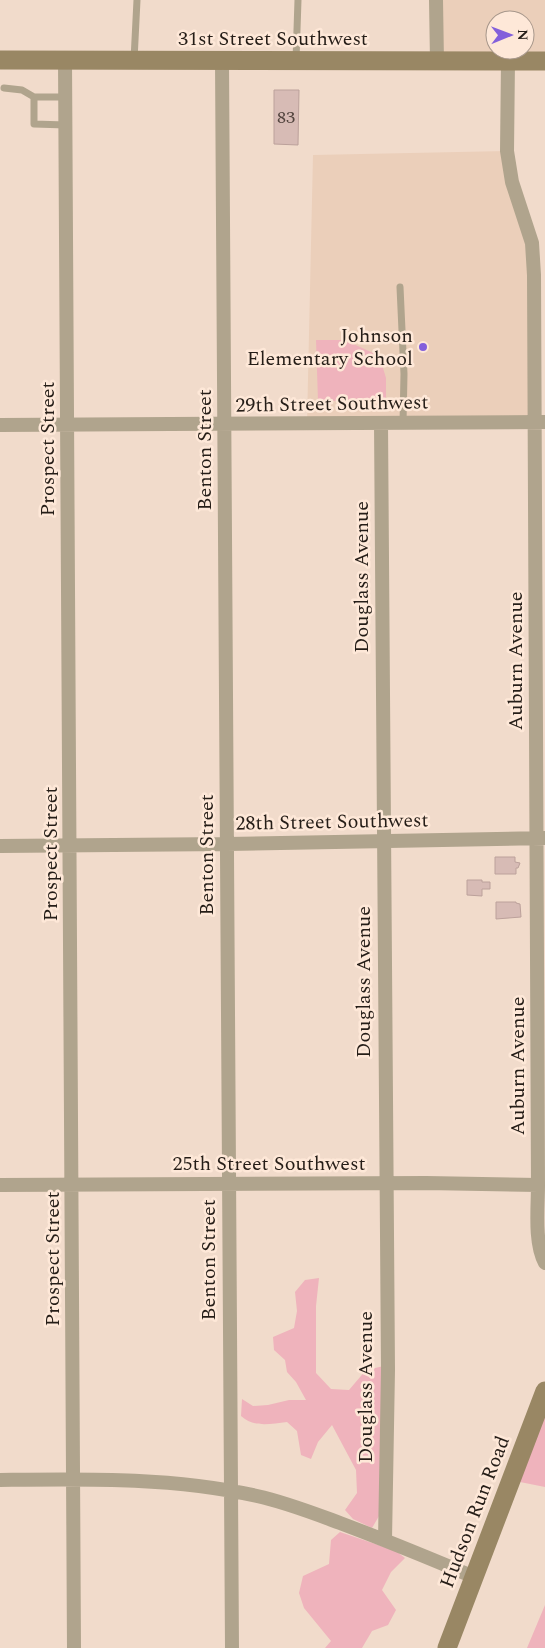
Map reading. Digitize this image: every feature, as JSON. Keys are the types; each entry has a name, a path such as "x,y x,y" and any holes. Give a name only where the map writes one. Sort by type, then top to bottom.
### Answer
{"main road":[{"name":"31st Street Southwest","path":"0,60 545,61"},
{"name":"Hudson Run Road","path":"447,1648 545,1391"}],"street":[{"path":"436,0 437,61"},
{"name":"Prospect Street","path":"65,60 73,1185 74,1648"},
{"name":"Benton Street","path":"222,61 232,1648"},
{"name":"Auburn Avenue","path":"508,61 506,150 512,182 526,222 533,254 540,422 541,838 538,1185 539,1238 541,1254 545,1263"},
{"name":"29th Street Southwest","path":"0,426 540,422"},
{"name":"Douglass Avenue","path":"381,423 388,1370 385,1540"},
{"name":"28th Street Southwest","path":"0,846 541,838"},
{"name":"25th Street Southwest","path":"0,1185 386,1183 538,1185"},
{"path":"0,1480 153,1481 259,1496 290,1505 385,1540 474,1577"}],"lane":[{"path":"134,61 137,0"},
{"path":"296,61 298,0"},
{"path":"4,88 22,90 34,97 66,97"},
{"path":"34,97 34,124 66,125"},
{"path":"400,287 404,374 403,423"}],"shaded area":[{"path":"436,0 545,0 545,61 437,61"},
{"path":"507,151 526,223 535,422 307,424 313,155"},
{"path":"316,340 345,340 380,358 386,378 386,401 318,401"},
{"path":"319,1278 316,1306 316,1373 331,1389 349,1390 366,1370 384,1366 382,1511 372,1528 353,1519 345,1510 357,1493 356,1470 332,1425 318,1442 311,1459 301,1455 297,1431 287,1422 257,1424 241,1416 242,1399 253,1406 289,1400 306,1400 296,1382 287,1372 285,1360 274,1350 273,1337 294,1328 297,1311 295,1292 305,1280"},
{"path":"545,1414 545,1487 520,1482"},
{"path":"340,1532 396,1551 405,1558 391,1572 382,1590 396,1610 388,1625 372,1631 362,1648 325,1648 331,1641 304,1608 299,1593 303,1576 329,1564 331,1540"},
{"path":"545,1605 545,1648 527,1648"}],"building":[{"path":"274,90 299,90 298,145 274,144"},
{"path":"495,857 515,857 515,862 520,863 518,868 516,868 516,874 495,874"},
{"path":"467,880 490,882 490,889 482,889 482,896 467,895"},
{"path":"496,902 516,902 520,904 521,917 496,919"}],"place":[{"name":"Johnson Elementary School","path":"423,347"}]}
